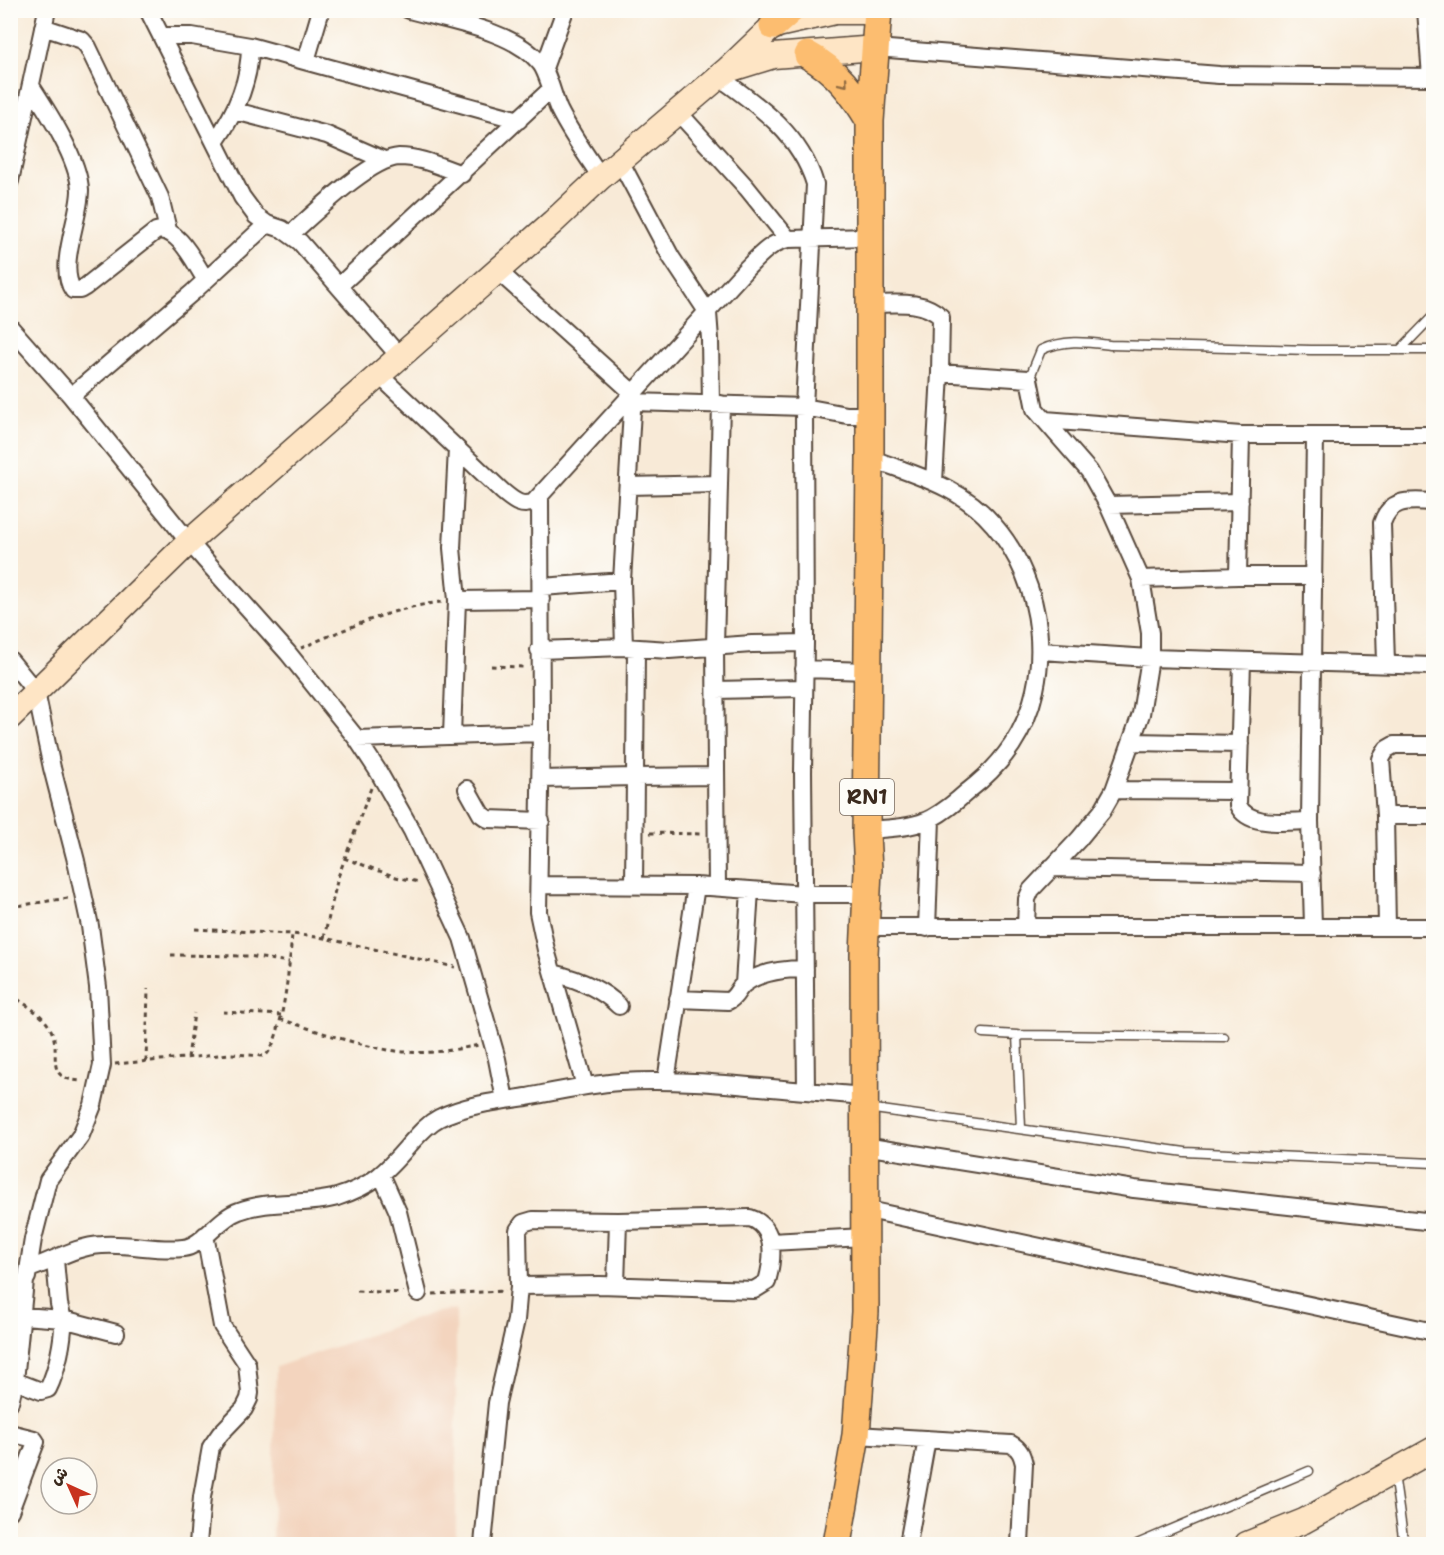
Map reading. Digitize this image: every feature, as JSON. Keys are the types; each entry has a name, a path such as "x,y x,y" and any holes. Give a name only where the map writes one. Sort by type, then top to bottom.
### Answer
{"main road":[{"path":"10,717 189,542 553,222 601,177 724,73 784,15 878,11"},
{"name":"RN1","path":"837,1545 856,1435 865,1312 864,1102 865,927 868,870 866,833 871,304 870,121 878,11"},
{"path":"724,73 773,56 876,48"},
{"path":"808,55 820,61 839,77 870,121"},
{"path":"1248,1545 1304,1521 1434,1449"}],"street":[{"path":"148,10 242,197 256,216 267,225 291,234 400,357"},
{"path":"306,61 321,10"},
{"path":"409,10 510,40 539,61 544,68 550,90 578,144 601,177"},
{"path":"544,68 565,10"},
{"path":"876,48 1219,75 1432,77 1426,10"},
{"path":"10,181 45,19 82,40 88,47 160,197 168,230 180,241 206,280"},
{"path":"161,36 192,36 250,46 519,120"},
{"path":"215,142 235,111 248,67 250,46"},
{"path":"724,73 779,123 801,152 811,169 815,184 804,406 806,1091"},
{"path":"31,86 61,137 80,189 68,278 73,290 85,287 156,231 168,230"},
{"path":"339,286 550,90"},
{"path":"235,111 327,135 384,160"},
{"path":"678,112 747,188 788,239"},
{"path":"291,234 342,190 384,160 396,157 418,159 462,174"},
{"path":"620,161 671,257 708,313 716,404 719,484 715,647 717,887"},
{"path":"71,396 267,225"},
{"path":"379,375 518,504 530,504 633,398 761,254 775,243 788,239 813,237 871,237"},
{"path":"498,270 633,398 716,404 804,406 848,415 870,415"},
{"path":"871,304 915,304 933,309 940,317 940,373 934,482"},
{"path":"10,327 71,396 189,542 288,653 357,739 378,771 412,831 462,938 492,1041 505,1100"},
{"path":"940,373 1029,379 1035,409 1089,471 1107,505 1141,579 1150,633 1150,658 1142,714 1114,790 1102,811 1079,839 1031,890 1027,899 1026,927"},
{"path":"633,398 622,581 630,648 635,777 634,885"},
{"path":"1045,420 1241,435 1434,435"},
{"path":"1238,576 1241,435"},
{"path":"1314,926 1310,821 1315,435"},
{"path":"452,735 457,600 452,548 457,449"},
{"path":"866,833 869,830 909,825 931,819 988,775 1012,744 1028,712 1041,651 1036,611 1028,583 1015,555 994,524 966,498 909,471 870,458"},
{"path":"628,486 719,484"},
{"path":"540,496 541,821 538,912 546,950 585,1086"},
{"path":"1107,505 1240,502"},
{"path":"1386,664 1382,522 1386,511 1398,502 1434,502"},
{"path":"1141,579 1312,576"},
{"path":"457,600 541,593 622,581"},
{"path":"539,650 630,648 680,650 805,643"},
{"path":"1041,651 1150,658 1434,666"},
{"path":"10,660 36,692 84,897 98,987 100,1074 93,1105 81,1135 48,1180 44,1190 27,1275 10,1402"},
{"path":"1242,661 1238,805 1244,815 1250,819 1310,821"},
{"path":"804,669 868,671"},
{"path":"716,690 804,688"},
{"path":"357,739 541,734"},
{"path":"1133,742 1240,744"},
{"path":"1387,927 1385,816 1381,759 1387,749 1394,746 1434,745"},
{"path":"541,779 716,776"},
{"path":"467,789 481,814 488,819 541,821"},
{"path":"1114,790 1238,791"},
{"path":"1385,816 1434,816"},
{"path":"927,928 931,819"},
{"path":"1050,868 1312,873"},
{"path":"540,885 696,886 804,894 867,894"},
{"path":"666,1080 696,886"},
{"path":"744,984 750,890"},
{"path":"865,927 1434,927"},
{"path":"678,999 728,1001 735,997 744,984 754,978 771,973 804,969"},
{"path":"554,973 593,987 619,1006"},
{"path":"10,1298 27,1275 74,1251 101,1245 183,1248 197,1243 227,1217 237,1212 259,1206 312,1202 362,1188 381,1174 437,1118 452,1112 585,1086 666,1080 806,1091 864,1102"},
{"path":"864,1146 1134,1189 1434,1222"},
{"path":"381,1174 398,1212 418,1293"},
{"path":"864,1209 1434,1332"},
{"path":"483,1545 497,1403 516,1320 519,1288 517,1239 518,1230 523,1223 544,1219 618,1221 750,1218 762,1225 771,1242 771,1269 767,1282 754,1290 616,1285 519,1288"},
{"path":"616,1285 618,1221"},
{"path":"198,1545 202,1497 211,1447 244,1408 250,1393 247,1364 222,1326 205,1235"},
{"path":"771,1242 864,1237"},
{"path":"13,1380 41,1391 48,1389 52,1381 63,1330 55,1260"},
{"path":"23,1316 63,1319 116,1333"},
{"path":"10,1433 34,1439 36,1442 10,1511"},
{"path":"856,1435 1011,1444 1017,1447 1024,1464 1020,1545"},
{"path":"908,1545 927,1439"}],"lane":[{"path":"1401,350 1434,315"},
{"path":"1029,379 1041,350 1055,344 1077,342 1110,345 1311,350 1434,350"},
{"path":"983,1033 1224,1037"},
{"path":"1017,1035 1021,1128"},
{"path":"864,1102 1185,1152 1434,1163"},
{"path":"1137,1545 1309,1471"},
{"path":"1394,1473 1404,1545"}],"path":[{"path":"288,653 406,608 457,600"},
{"path":"491,666 540,667"},
{"path":"324,938 344,858 378,771"},
{"path":"633,833 717,834"},
{"path":"344,858 396,877 438,885"},
{"path":"10,907 84,897"},
{"path":"195,929 324,938 473,971"},
{"path":"10,994 40,1015 51,1028 57,1067 63,1078 100,1074 146,1062 230,1054 265,1056 271,1050 280,1017 292,934"},
{"path":"171,955 248,956 289,962"},
{"path":"146,1062 148,988"},
{"path":"222,1012 280,1017 336,1036 403,1052 448,1050 492,1041"},
{"path":"188,1058 194,1013"},
{"path":"357,1291 418,1293 519,1288"},
{"path":"693,1545 694,1538"}],"shaded area":[{"path":"456,1309 456,1544 272,1544 276,1367 433,1313"}]}
